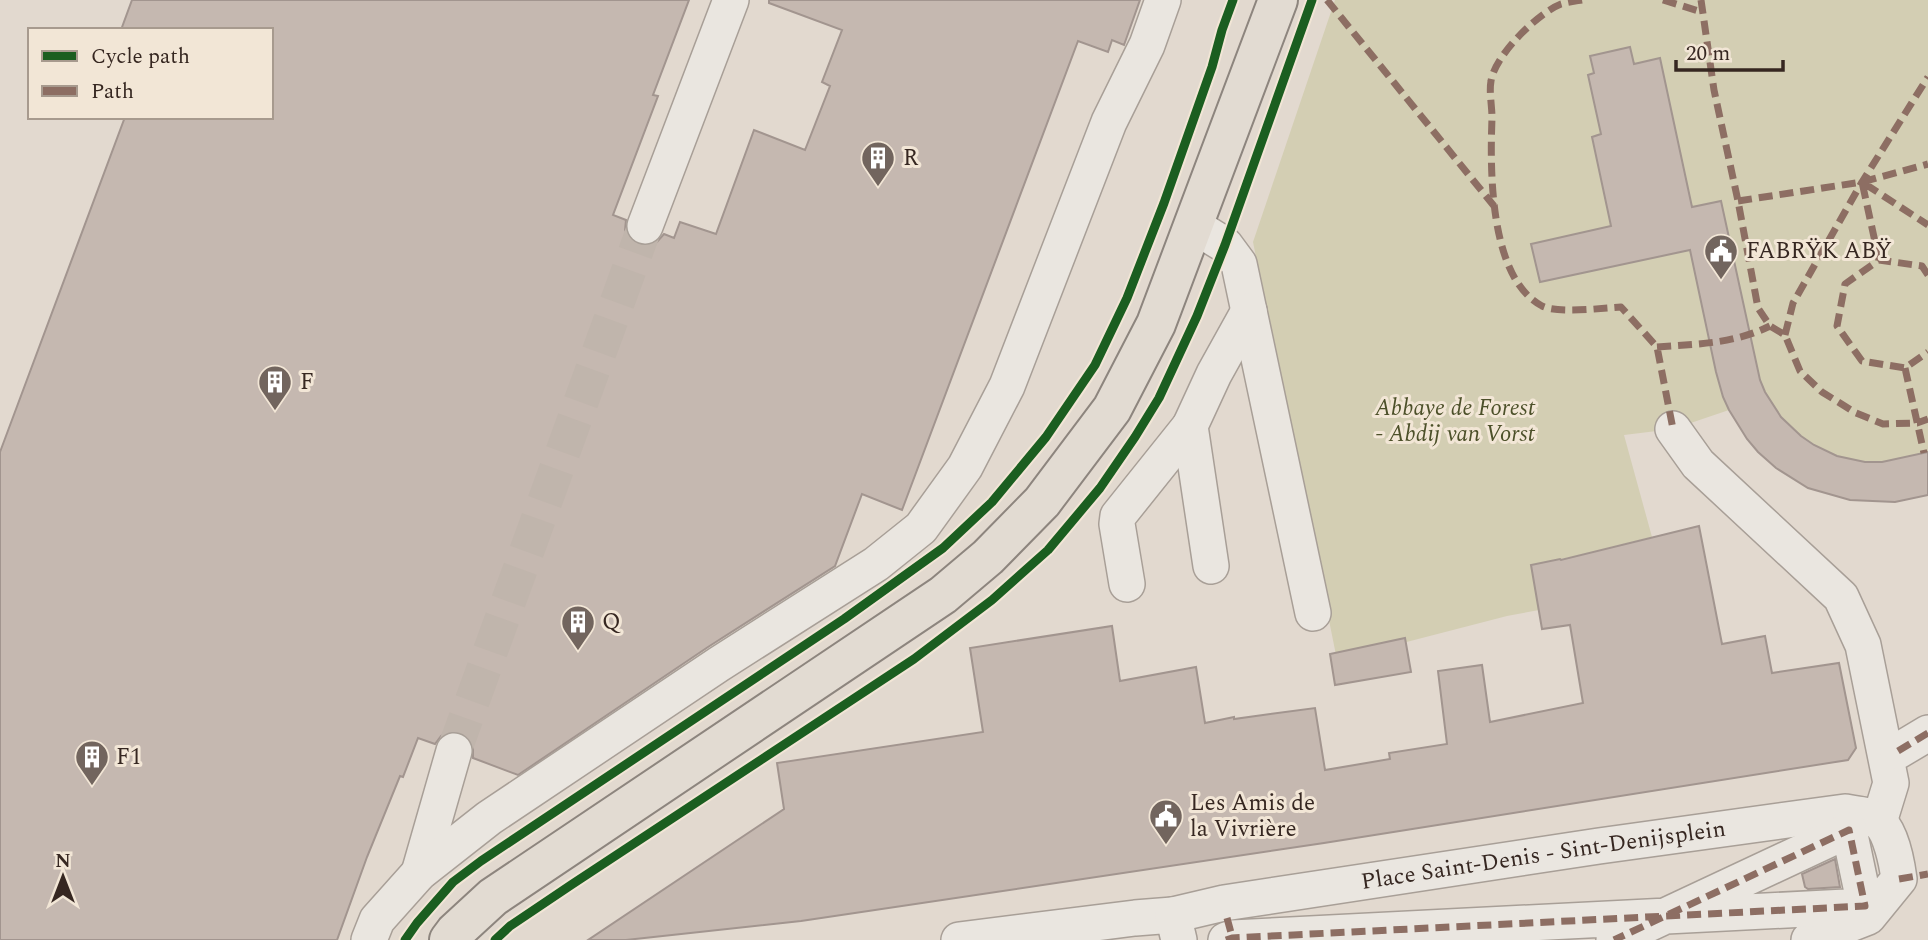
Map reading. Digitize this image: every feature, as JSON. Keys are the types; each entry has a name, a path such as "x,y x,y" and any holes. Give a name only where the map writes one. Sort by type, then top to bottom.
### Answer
{"main road":[{"path":"456,937 493,897 943,595 988,557 1042,502 1112,409 1156,324 1278,0"}],"street":[{"path":"645,226 731,0"},
{"path":"369,940 377,920 419,873 489,818 876,564 921,528 965,467 1007,386 1109,122 1147,45 1163,0"},
{"path":"1193,225 1225,245 1239,264 1313,613"},
{"path":"1127,584 1118,516 1190,426 1214,374 1249,312"},
{"path":"1190,426 1211,566"},
{"path":"1672,429 1698,464 1841,597 1863,645 1891,783 1879,822 1895,852 1913,876 1868,917 1809,940"},
{"path":"1898,751 1928,733"},
{"path":"419,873 454,751"},
{"name":"Place Saint-Denis - Sint-Denijsplein","path":"959,940 1135,918 1176,927 1224,903 1599,846 1845,812 1865,815 1879,822"},
{"path":"1230,934 1666,916 1865,906 1849,830 1666,916 1614,940"}],"green space":[{"name":"Abbaye de Forest - Abdij van Vorst","path":"1335,0 1928,0 1928,452 1879,462 1841,457 1806,440 1779,414 1760,380 1721,201 1692,207 1660,59 1634,64 1630,47 1591,56 1594,73 1588,75 1601,134 1592,137 1600,176 1610,175 1621,224 1532,244 1540,282 1690,250 1716,372 1729,410 1673,429 1624,435 1652,537 1531,565 1539,610 1337,660 1253,242"}],"building":[{"path":"132,0 689,0 653,95 658,96 613,215 626,220 625,230 630,239 637,244 648,246 657,242 664,234 674,238 680,222 716,234 754,130 805,150 830,86 822,82 842,30 769,3 769,0 1140,0 1124,45 1112,40 1108,52 1078,41 902,510 862,494 835,566 708,647 518,775 473,758 473,746 468,737 460,732 448,732 435,744 418,738 367,857 337,940 0,940 0,452 124,119 273,119 273,28 122,28"},
{"path":"1630,47 1634,64 1660,58 1692,207 1721,201 1760,380 1781,417 1801,436 1837,456 1865,462 1882,462 1928,452 1928,495 1895,502 1850,500 1808,488 1776,468 1758,452 1747,439 1723,397 1690,250 1540,282 1531,244 1611,226 1592,137 1601,134 1588,75 1594,73 1590,56"},
{"path":"1699,526 1722,644 1765,636 1772,673 1839,663 1856,748 1848,760 1324,843 801,921 626,940 588,940 784,809 777,763 983,732 970,648 1112,626 1120,681 1196,667 1205,723 1315,708 1325,770 1390,759 1389,753 1447,744 1438,671 1482,665 1490,722 1583,703 1570,625 1542,629 1531,565"},
{"path":"1405,638 1411,672 1335,685 1330,654"},
{"path":"1835,859 1840,887 1805,887 1802,874"}],"tunnel":[{"path":"454,751 645,226"}],"marked path":[{"path":"1327,0 1494,206"},
{"path":"1582,0 1561,4 1541,16 1519,36 1494,71 1490,90 1496,221 1502,248 1512,272 1525,292 1542,306 1569,310 1621,307 1657,347 1673,429"},
{"path":"1663,0 1702,12"},
{"path":"1701,0 1714,90 1758,308 1770,326 1785,335 1800,371 1822,392 1856,413 1883,424 1917,423 1928,419"},
{"path":"1785,335 1793,303 1862,182 1928,77"},
{"path":"1738,201 1862,182 1928,164"},
{"path":"1879,260 1862,182 1928,225"},
{"path":"1928,275 1922,266 1879,260 1845,284 1837,326 1862,361 1905,368 1928,352"},
{"path":"1657,347 1729,340 1770,326"},
{"path":"1905,368 1924,453"},
{"path":"1898,751 1928,733"},
{"path":"1226,940 1232,938 1865,906 1849,830 1614,940"},
{"path":"1899,879 1928,874"},
{"path":"1227,918 1233,940"}],"cycle path":[{"path":"405,940 453,882 481,861 844,619 943,548 992,502 1046,437 1095,365 1127,298 1164,203 1233,0"},
{"path":"495,940 510,926 571,885 914,659 992,600 1048,550 1100,488 1159,398 1197,316 1225,245 1312,0"}],"place":[{"name":"R","path":"878,188"},
{"name":"FABRŸK ABŸ","path":"1721,281"},
{"name":"F","path":"275,412"},
{"name":"Q","path":"578,652"},
{"name":"F1","path":"92,787"},
{"name":"Les Amis de la Vivrière","path":"1166,846"}]}
